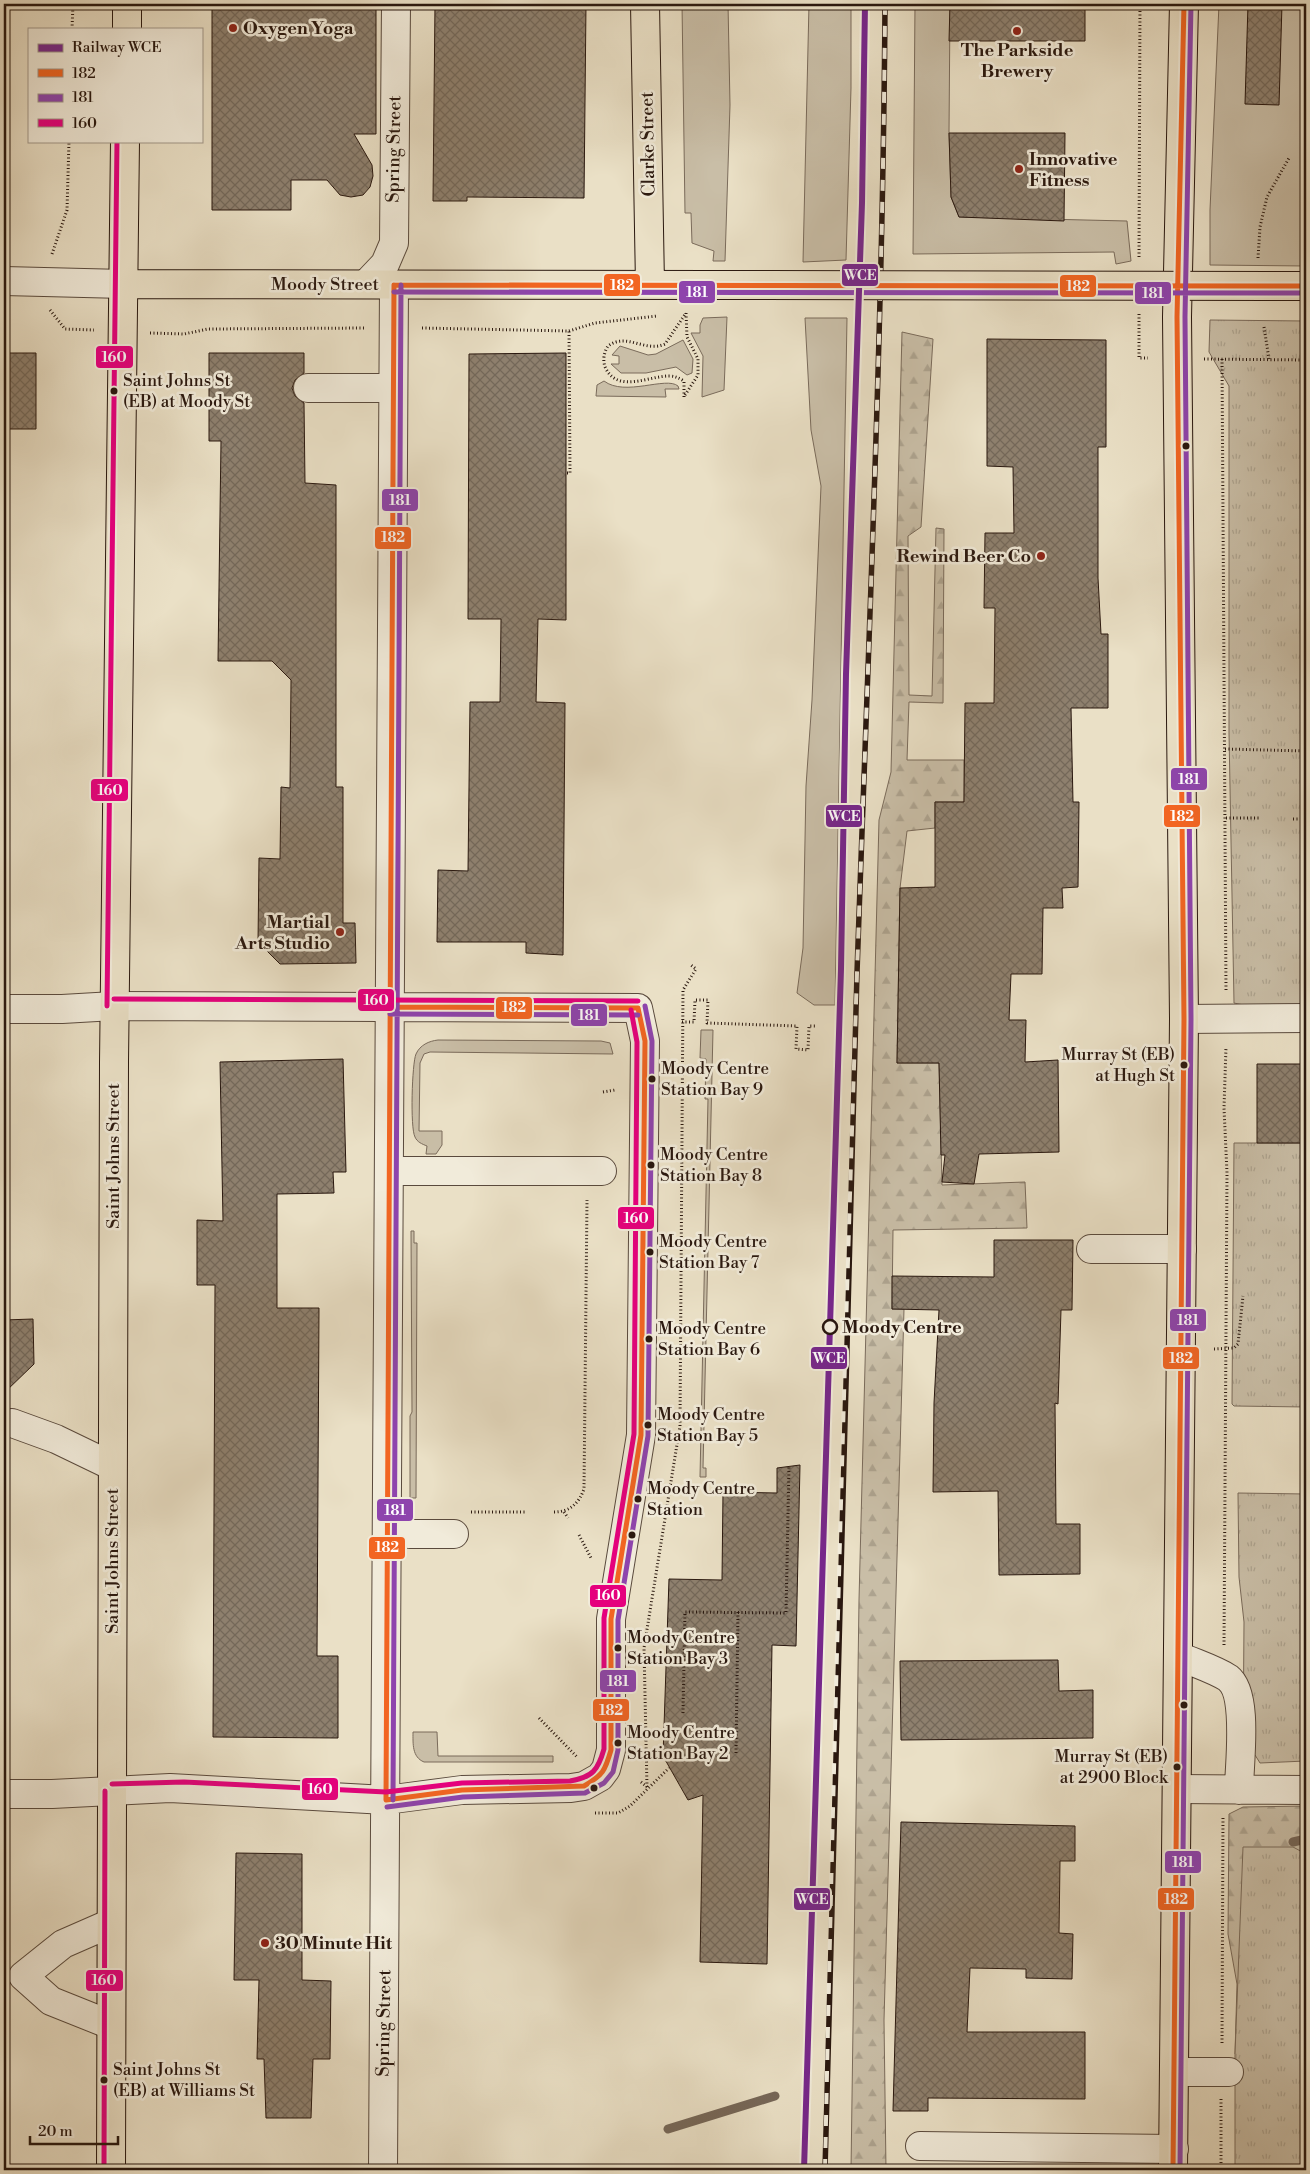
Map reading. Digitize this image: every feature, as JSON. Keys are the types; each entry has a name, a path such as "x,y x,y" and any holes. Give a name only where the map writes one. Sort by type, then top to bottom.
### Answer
{"main road":[{"path":"127,4 127,28"},
{"name":"Clarke Street","path":"645,4 650,285"},
{"path":"1173,2160 1184,1019 1177,308 1184,4"},
{"name":"Saint Johns Street","path":"111,2170 114,1006 125,142"},
{"name":"Moody Street","path":"124,284 1306,286"}],"street":[{"name":"Spring Street","path":"366,284 385,264 394,243 396,11"},
{"name":"Moody Street","path":"4,281 124,284"},
{"name":"Spring Street","path":"383,2170 394,285"},
{"path":"308,388 393,388"},
{"path":"4,1009 62,1010 114,1006 638,1008 645,1041 641,1435 611,1620 611,1750 606,1769 600,1777 584,1786 572,1788 462,1790 386,1800 184,1789 4,1794"},
{"path":"1184,1019 1306,1018"},
{"path":"389,1171 602,1171"},
{"path":"1091,1249 1182,1249"},
{"path":"12,1423 56,1439 112,1466"},
{"path":"387,1531 410,1534 454,1534"},
{"path":"1179,1656 1229,1679 1239,1694 1242,1713 1231,1799"},
{"path":"1178,1789 1231,1799 1306,1790"},
{"path":"111,1923 63,1944 23,1976 51,2001 111,2025"},
{"path":"1175,2072 1225,2082"},
{"path":"920,2146 1173,2160"}],"path":[{"path":"72,28 73,4"},
{"path":"1139,261 1140,4"},
{"path":"52,250 67,210 69,142"},
{"path":"1258,260 1260,227 1267,198 1289,158"},
{"path":"1139,310 1139,358 1157,358"},
{"path":"50,312 65,329 79,330"},
{"path":"686,312 687,337 698,358 698,375 684,397 684,381 674,376 630,382 611,376 604,364 604,351 608,346 615,341 628,340 651,347 660,346 670,339 686,312"},
{"path":"678,313 686,312"},
{"path":"412,328 569,331 595,323 660,315"},
{"path":"1264,327 1269,359"},
{"path":"184,334 208,329 368,328"},
{"path":"567,473 570,473 569,331"},
{"path":"1199,358 1306,360"},
{"path":"1222,358 1226,997"},
{"path":"1225,749 1306,751"},
{"path":"1226,818 1260,818"},
{"path":"1293,819 1306,819"},
{"path":"682,1022 694,1022 695,1000 708,1000 707,1022 797,1026 796,1049 808,1050 809,1026 815,1026"},
{"path":"1224,1647 1226,1173 1224,1108 1226,1046"},
{"path":"602,1092 614,1092 617,1084"},
{"path":"554,1512 564,1512 581,1498 585,1478 587,1197 580,1197"},
{"path":"1214,1349 1234,1348 1238,1344 1243,1296"},
{"path":"683,1712 685,1612 786,1613 788,1467"},
{"path":"470,1512 525,1512"},
{"path":"564,1512 568,1518"},
{"path":"579,1535 591,1558"},
{"path":"589,1566 594,1550"},
{"path":"736,1753 738,1612"},
{"path":"539,1718 578,1757"},
{"path":"572,1763 581,1753"},
{"path":"641,1782 647,1787 669,1768"},
{"path":"1222,2044 1231,1799"},
{"path":"1221,2170 1225,2082"}],"green space":[{"path":"682,4 728,4 730,105 725,261 713,261 714,251 692,243 691,213 685,213"},
{"path":"809,4 851,4 851,88 846,260 803,262"},
{"path":"915,4 950,4 949,133 951,197 959,217 1127,221 1131,261 1116,264 1114,252 913,254"},
{"path":"1219,4 1306,4 1306,266 1210,265 1210,210"},
{"path":"727,317 724,390 702,397 703,356 691,333 700,333 700,325 703,318"},
{"path":"805,318 847,318 835,1005 814,1005 797,993 803,948 806,786 812,700 821,486 811,430"},
{"path":"1210,320 1306,321 1306,1018 1234,1003 1229,733 1229,386 1209,352"},
{"path":"902,332 933,339 921,527 908,536 909,695 932,696 936,528 944,529 943,703 909,702 907,760 964,760 964,802 935,802 935,828 907,831 900,888 897,1063 939,1063 942,1185 1025,1182 1027,1228 893,1230 892,1309 904,1309 884,2020 886,2170 851,2170 859,1600 879,820 891,772"},
{"path":"683,340 693,359 692,373 687,375 676,367 646,373 621,373 611,364 619,364 619,356 612,355 620,346 648,355 656,354"},
{"path":"604,381 623,387 664,383 678,386 679,389 665,389 666,397 596,396 597,385"},
{"path":"701,1030 713,1030 703,1468 706,1468 706,1477 700,1477 708,1099 705,1099 706,1059 700,1058"},
{"path":"438,1040 601,1041 610,1043 613,1054 430,1052 424,1054 420,1063 419,1131 442,1131 442,1145 436,1154 426,1154 427,1146 417,1140 413,1131 413,1070 416,1054 420,1048 428,1042"},
{"path":"1234,1143 1306,1143 1306,1407 1234,1406 1232,1404"},
{"path":"411,1231 414,1231 414,1243 417,1243 416,1498 410,1498 410,1416 412,1412"},
{"path":"1238,1493 1306,1494 1306,1761 1260,1763 1255,1755 1243,1755 1244,1622 1239,1577"},
{"path":"413,1732 437,1732 438,1756 553,1756 553,1762 424,1762 415,1753"},
{"path":"1306,1806 1306,2046 1235,2054 1237,1984 1228,1934 1229,1814 1243,1807"},
{"path":"1243,1847 1293,1847 1306,1854 1306,2170 1235,2170 1235,2054"}],"building":[{"path":"212,4 376,4 376,134 354,134 372,165 373,176 370,187 363,195 351,197 340,195 327,180 291,180 291,210 212,210"},
{"path":"435,4 586,4 584,198 467,197 467,201 433,201"},
{"name":"The Parkside Brewery","path":"950,4 1085,4 1085,41 949,41"},
{"path":"1248,4 1282,4 1279,105 1245,104"},
{"path":"949,133 1065,133 1064,221 959,217 951,197"},
{"path":"987,339 1106,340 1106,447 1098,447 1098,578 1101,634 1108,634 1108,708 1071,708 1073,802 1079,802 1078,887 1062,888 1063,908 1043,908 1042,974 1011,974 1009,1020 1026,1020 1025,1062 1058,1060 1059,1152 979,1154 974,1184 942,1182 945,1155 941,1155 939,1063 897,1063 900,888 935,887 935,802 964,802 965,703 994,703 995,608 984,608 985,533 1014,533 1013,467 987,466"},
{"path":"4,353 36,353 36,429 4,429"},
{"path":"209,353 304,353 304,373 295,380 292,388 295,396 304,403 305,483 336,485 336,787 343,787 343,923 355,923 356,963 280,964 258,942 259,858 280,859 281,787 290,788 291,680 272,661 218,661 221,441 209,441"},
{"path":"566,353 566,620 538,619 536,702 565,703 563,955 526,953 526,942 437,942 438,870 468,871 470,702 500,702 501,619 468,619 469,354"},
{"path":"343,1059 346,1172 333,1172 334,1193 277,1194 277,1308 319,1308 317,1656 338,1656 338,1738 213,1737 215,1285 197,1285 197,1220 223,1221 220,1062"},
{"path":"1257,1064 1306,1064 1306,1143 1257,1143"},
{"path":"994,1240 1073,1240 1072,1310 1061,1310 1058,1404 1055,1403 1056,1524 1080,1524 1080,1574 999,1575 998,1491 933,1492 934,1403 939,1310 892,1309 892,1276 994,1277"},
{"path":"33,1319 34,1364 4,1393 4,1320"},
{"path":"800,1465 796,1646 772,1645 767,1964 700,1962 703,1795 688,1800 663,1756 669,1579 722,1580 723,1492 777,1493 777,1468"},
{"path":"1058,1660 1059,1691 1093,1690 1093,1738 901,1740 900,1661"},
{"path":"901,1822 1075,1826 1075,1861 1060,1861 1059,1933 1073,1934 1072,1979 1026,1978 1026,1969 970,1968 967,2032 1085,2032 1085,2099 928,2098 928,2111 893,2111"},
{"path":"236,1853 302,1854 302,1980 331,1981 330,2059 313,2059 311,2118 266,2118 264,2059 257,2059 259,1980 234,1980"}],"waterway":[{"path":"1293,1842 1306,1839"},
{"path":"668,2129 775,2096"}],"railway":[{"path":"825,2170 848,1272 878,367 885,4"}],"rail line":[{"name":"WCE","path":"804,2170 841,969 846,674 862,203 865,4"}],"transit line":[{"name":"182","path":"1173,2170 1184,1019 1177,317 1184,4"},
{"name":"181","path":"1180,2170 1191,1019 1185,317 1191,4"},
{"name":"160","path":"107,1006 117,142"},
{"name":"182","path":"394,285 1306,286"},
{"name":"182","path":"386,1800 394,285"},
{"name":"181","path":"393,1800 401,285"},
{"name":"181","path":"394,292 1306,293"},
{"name":"160","path":"114,999 638,1001"},
{"name":"181","path":"387,1807 463,1797 585,1793 604,1783 613,1772 618,1750 618,1620 648,1436 652,1041 645,1006"},
{"name":"182","path":"390,1007 638,1008"},
{"name":"182","path":"386,1800 462,1790 584,1786 602,1772 609,1757 611,1750 611,1619 641,1435 645,1041 638,1008"},
{"name":"160","path":"112,1784 184,1782 386,1792 462,1783 570,1781 589,1775 597,1767 604,1749 604,1618 634,1434 637,1042 631,1010"},
{"name":"181","path":"390,1014 638,1015"},
{"name":"160","path":"104,2170 105,1791"}],"place":[{"name":"Oxygen Yoga","path":"233,28"},
{"name":"The Parkside Brewery","path":"1017,31"},
{"name":"Innovative Fitness","path":"1019,169"},
{"name":"Saint Johns St (EB) at Moody St","path":"114,391"},
{"name":"Rewind Beer Co","path":"1041,556"},
{"name":"Martial Arts Studio","path":"340,932"},
{"name":"Murray St (EB) at Hugh St","path":"1184,1065"},
{"name":"Moody Centre Station Bay 9","path":"652,1079"},
{"name":"Moody Centre Station Bay 8","path":"651,1165"},
{"name":"Moody Centre Station Bay 7","path":"650,1252"},
{"name":"Moody Centre","path":"830,1327"},
{"name":"Moody Centre Station Bay 6","path":"649,1339"},
{"name":"Moody Centre Station Bay 5","path":"648,1425"},
{"name":"Moody Centre Station","path":"638,1499"},
{"name":"Moody Centre Station Bay 3","path":"618,1648"},
{"name":"Moody Centre Station Bay 2","path":"618,1743"},
{"name":"Murray St (EB) at 2900 Block","path":"1177,1767"},
{"name":"30 Minute Hit","path":"265,1943"},
{"name":"Saint Johns St (EB) at Williams St","path":"104,2080"}]}
